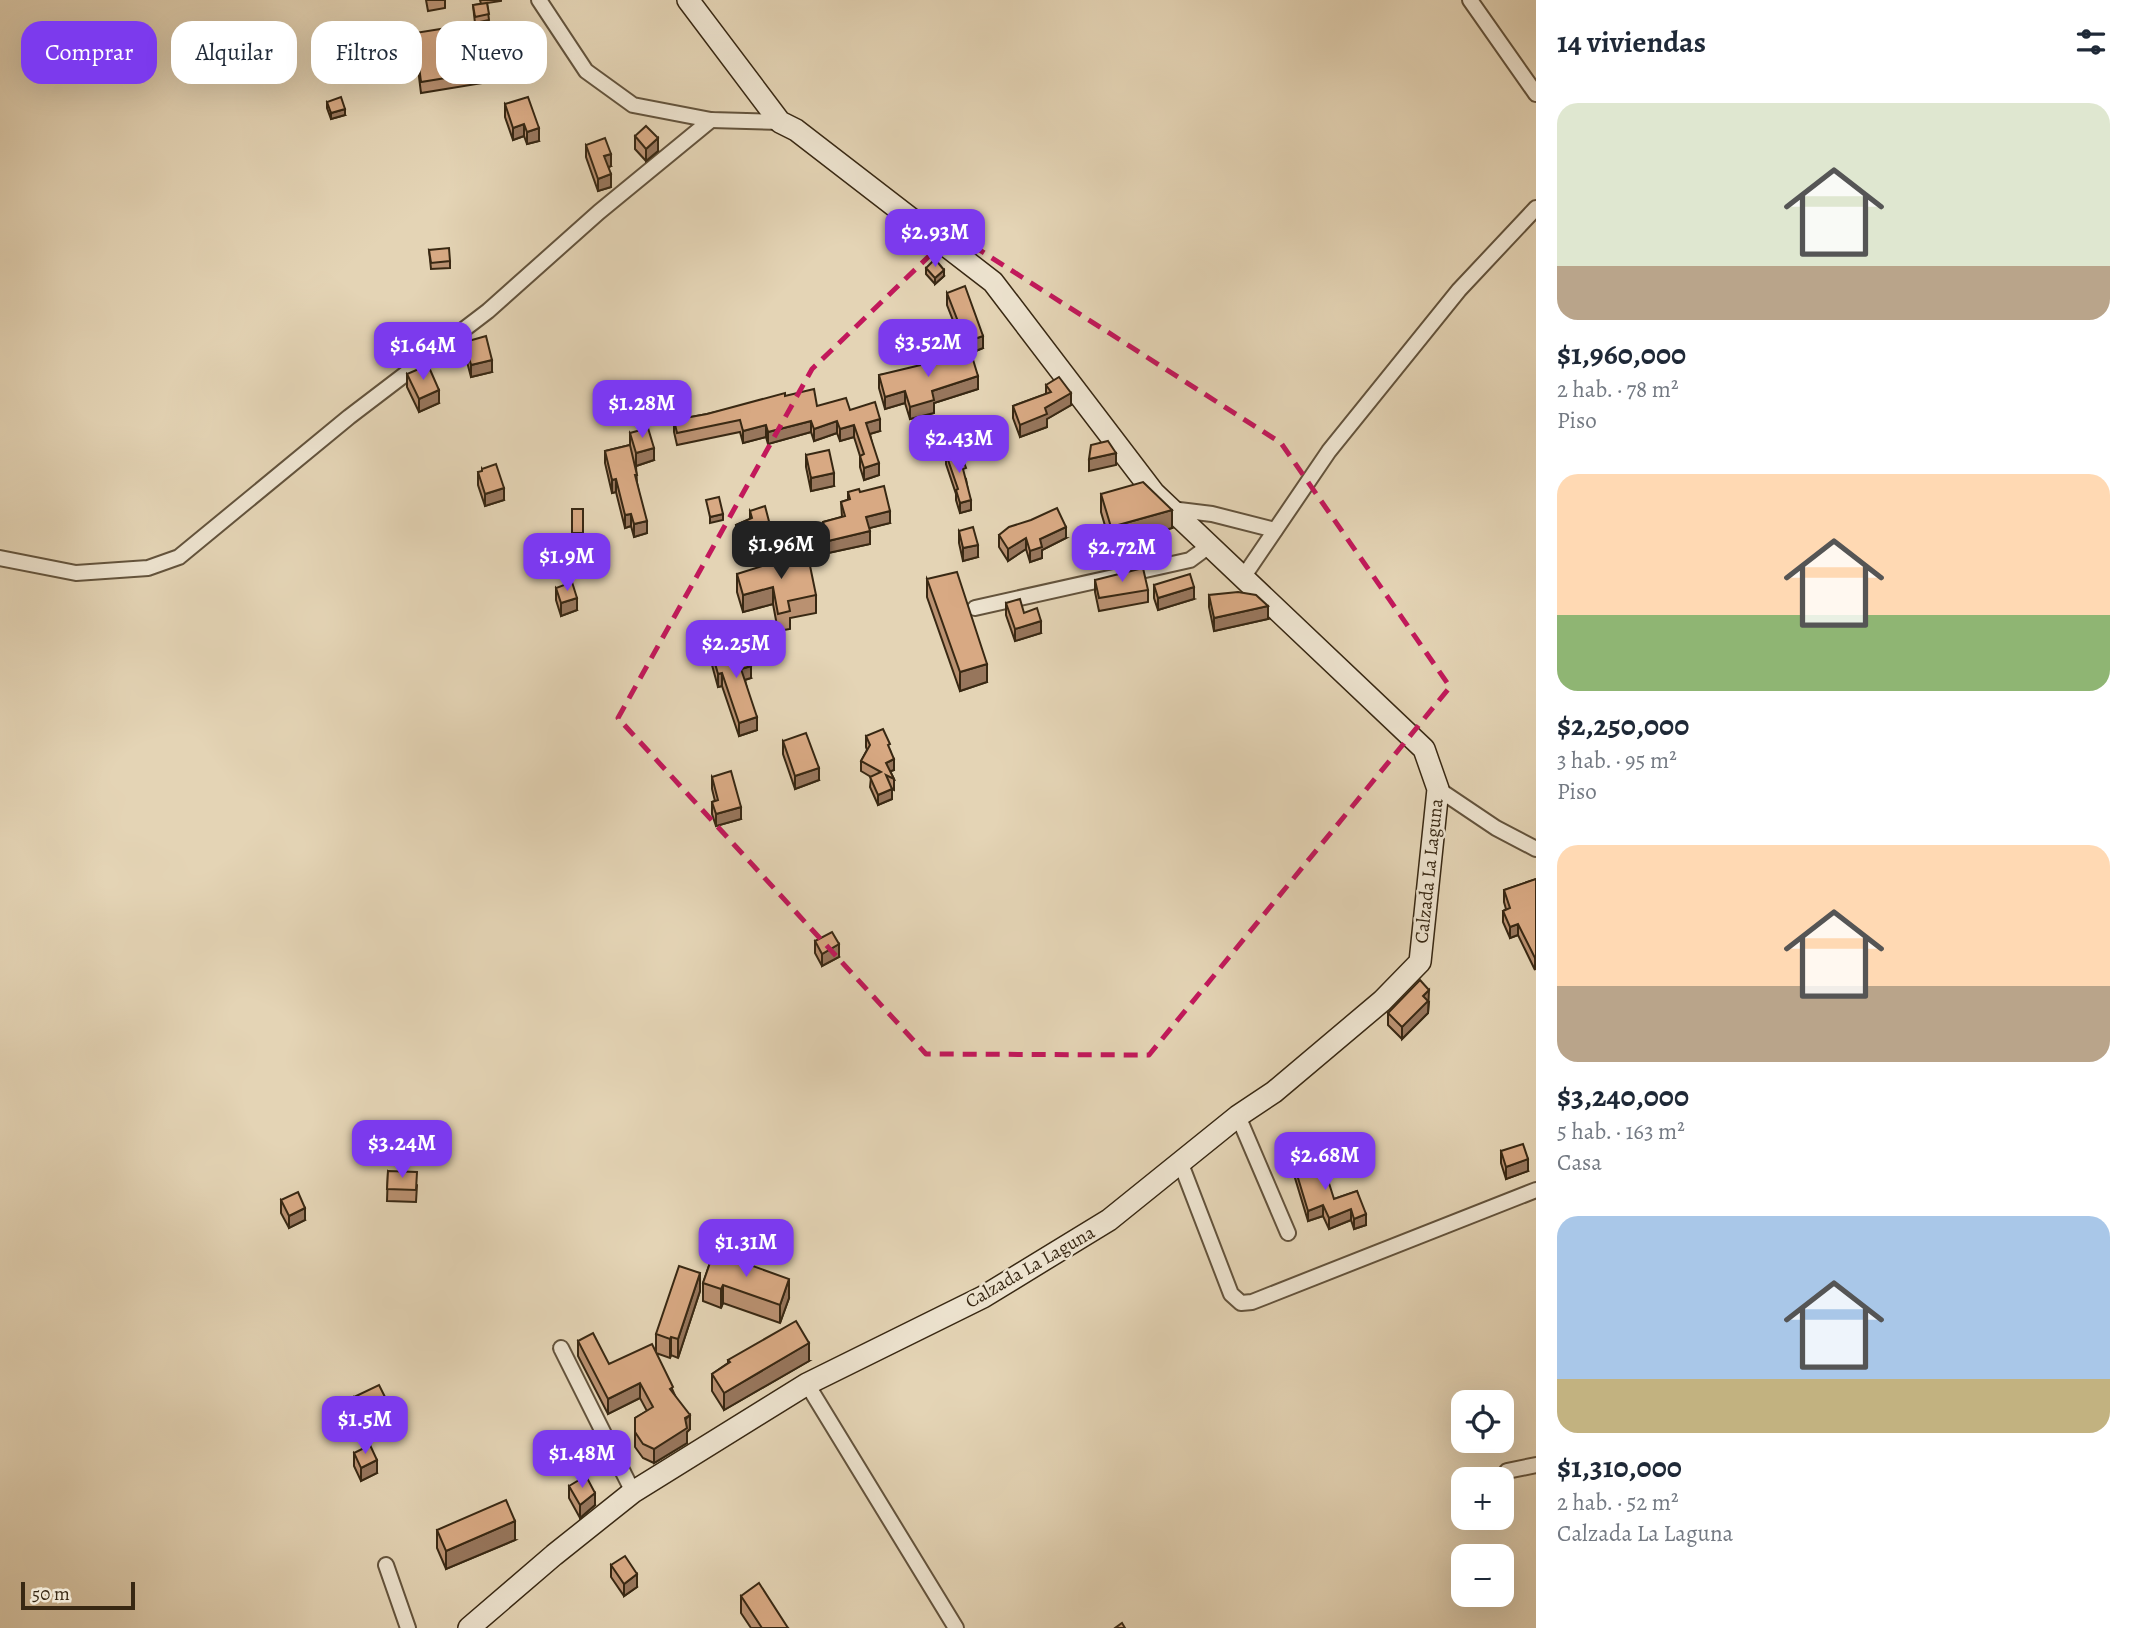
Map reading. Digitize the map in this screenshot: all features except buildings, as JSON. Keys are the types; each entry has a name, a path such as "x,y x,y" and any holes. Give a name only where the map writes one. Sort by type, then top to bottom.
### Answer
{"street":[{"path":"539,0 586,71 633,105 711,120 780,122 796,130 993,282 1154,493 1424,749 1438,789 1496,828 1536,849"},
{"path":"688,0 780,122"},
{"path":"1470,0 1536,94"},
{"path":"0,558 76,573 148,568 179,557 349,417 488,312 599,212 711,120"},
{"path":"1244,576 1329,451 1460,290 1536,208"},
{"path":"1171,509 1212,514 1275,530"},
{"path":"975,608 1190,560 1209,546"},
{"name":"Calzada La Laguna","path":"469,1628 633,1492 807,1384 983,1297 1109,1220 1238,1116 1274,1092 1382,1001 1420,962 1438,789"},
{"path":"1238,1116 1288,1233"},
{"path":"1181,1164 1223,1276 1231,1294 1241,1303 1252,1302 1536,1189"},
{"path":"561,1348 633,1492"},
{"path":"807,1384 956,1628"},
{"path":"1514,1470 1536,1465"},
{"path":"386,1565 408,1628"}],"highlighted area":[{"path":"953,233 1281,443 1450,687 1149,1055 926,1054 618,718 812,369"}]}
